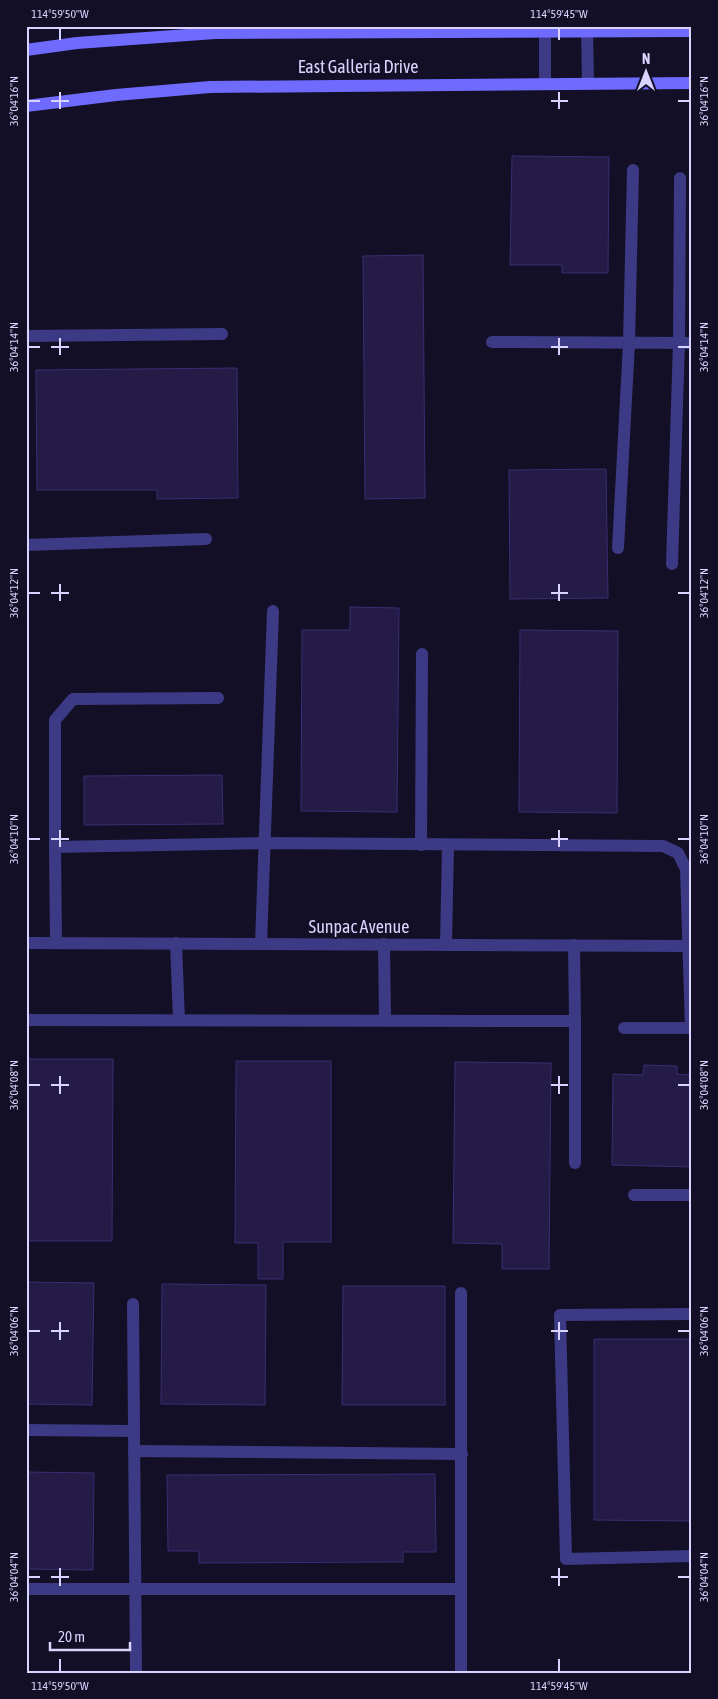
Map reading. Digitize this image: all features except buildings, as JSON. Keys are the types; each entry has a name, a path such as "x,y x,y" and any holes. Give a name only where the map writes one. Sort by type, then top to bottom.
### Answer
{"main road":[{"name":"East Galleria Drive","path":"26,50 77,43 215,33 545,29 692,31"},
{"name":"East Galleria Drive","path":"26,106 116,95 210,87 692,83"}],"street":[{"path":"545,29 545,83"},
{"path":"587,29 588,83"},
{"path":"618,548 629,343 633,170"},
{"path":"672,564 685,343 680,178"},
{"path":"26,336 222,334"},
{"path":"492,342 685,343"},
{"path":"26,545 206,539"},
{"path":"261,944 273,611"},
{"path":"421,845 422,654"},
{"path":"56,943 55,720 73,699 218,698"},
{"path":"55,847 265,843 663,846 678,853 686,869 690,946 691,1028 624,1028"},
{"path":"446,944 448,845"},
{"name":"Sunpac Avenue","path":"26,943 690,946"},
{"path":"176,944 179,1020"},
{"path":"384,944 385,1019"},
{"path":"574,945 575,1163"},
{"path":"26,1020 575,1020"},
{"path":"634,1195 692,1195"},
{"path":"461,1293 462,1673"},
{"path":"133,1304 136,1673"},
{"path":"692,1314 560,1316 566,1559 692,1556"},
{"path":"26,1430 134,1431"},
{"path":"134,1450 462,1454"},
{"path":"26,1589 461,1589"}]}
